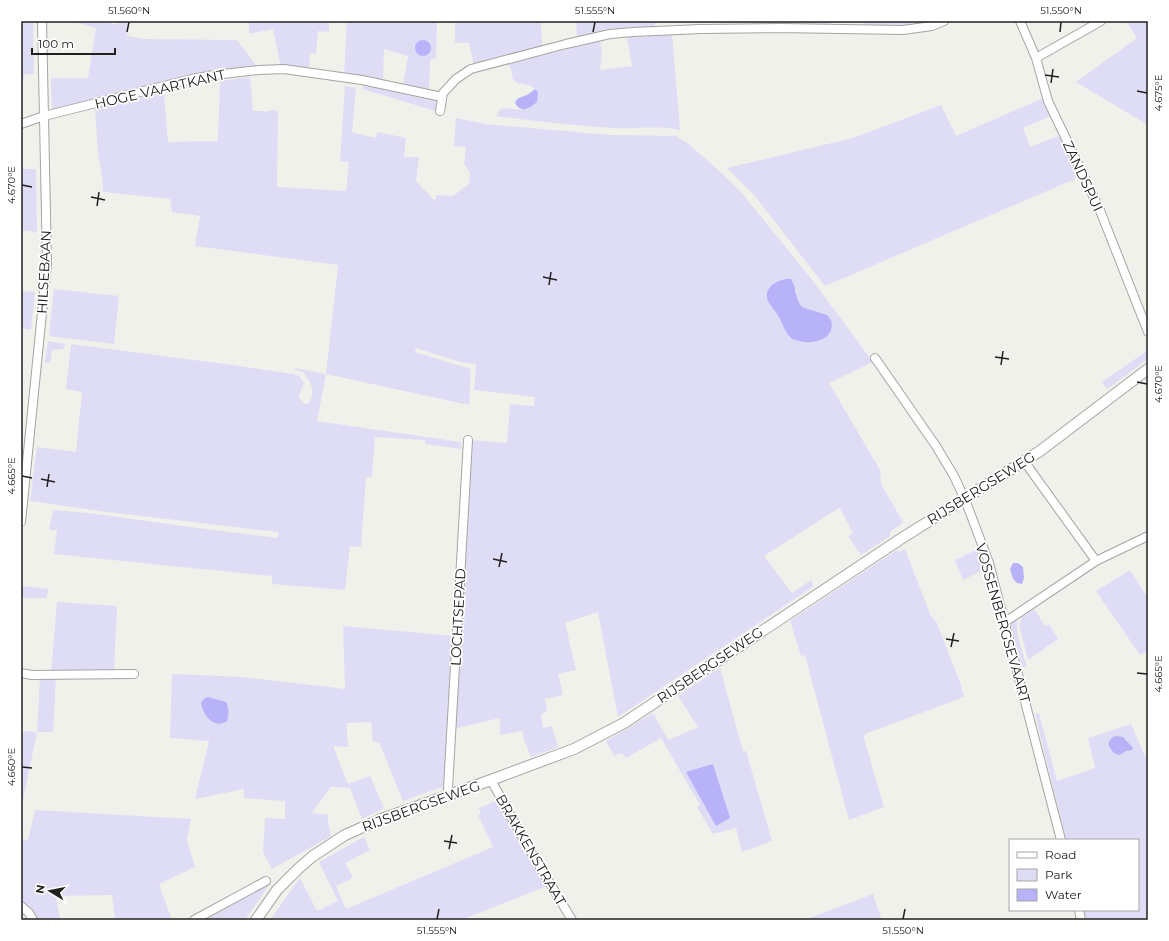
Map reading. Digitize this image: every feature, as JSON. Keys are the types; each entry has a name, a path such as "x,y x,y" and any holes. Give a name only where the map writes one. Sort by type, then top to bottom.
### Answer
{"main road":[{"name":"RIJSBERGSEWEG","path":"256,920 277,890 298,868 313,856 346,835 379,820 574,749 624,723 899,540 1024,461 1148,369"}],"street":[{"name":"HILSEBAAN","path":"21,522 47,263 42,21"},
{"path":"440,111 443,93 456,79 471,69 610,34 701,29 779,28 903,30 932,26 944,21"},
{"name":"ZANDSPUI","path":"1020,21 1036,58 1048,101 1099,208 1148,332"},
{"path":"1036,58 1101,21"},
{"name":"HOGE VAARTKANT","path":"21,124 44,116 192,79 260,70 284,69 362,80 442,97"},
{"name":"VOSSENBERGSEVAART","path":"875,358 936,446 965,498 989,563 1062,839"},
{"name":"LOCHTSEPAD","path":"449,794 448,780 468,440"},
{"path":"1024,461 1096,561"},
{"path":"1005,622 1096,561 1148,536"},
{"path":"21,673 32,675 134,674"},
{"name":"BRAKKENSTRAAT","path":"491,780 528,847 572,920"},
{"path":"194,920 266,881"},
{"path":"21,906 29,913 33,920"}],"green space":[{"path":"21,21 33,21 34,74 25,74 21,85"},
{"path":"70,21 109,21 110,23 116,25 120,21 127,21 127,36 144,39 237,40 258,68 52,111 51,78 88,78 96,28"},
{"path":"249,21 329,21 329,32 318,31 316,54 310,53 309,69 281,67 273,29 249,34"},
{"path":"347,21 437,21 436,58 430,60 429,92 403,85 408,56 384,49 383,81 344,74"},
{"path":"455,21 541,21 542,47 474,65 469,43 455,43"},
{"path":"576,21 655,21 655,28 577,38"},
{"path":"752,21 831,21 831,25 752,25"},
{"path":"864,21 912,21 913,25 864,25"},
{"path":"1126,21 1148,21 1148,125 1076,82 1137,38"},
{"path":"672,35 680,130 664,128 600,127 496,116 500,109 506,108 522,110 538,92 532,86 513,80 511,68 507,64 600,41 602,54 600,70 632,66 627,37"},
{"path":"250,77 253,111 278,111 277,187 346,191 349,162 340,161 345,86 356,88 352,132 375,138 378,132 406,138 404,157 419,157 416,181 435,201 436,195 453,196 469,184 470,173 464,164 466,147 454,146 456,118 485,124 610,135 676,136 686,142 741,192 813,281 873,362 829,383 880,470 881,484 903,522 890,532 890,536 861,555 848,536 853,533 839,508 764,556 792,593 811,580 814,586 618,717 598,612 565,623 576,670 558,674 563,695 545,699 547,712 541,714 543,728 552,726 558,747 531,757 523,737 523,731 500,735 500,718 453,729 471,440 507,443 510,404 534,406 535,397 474,390 476,364 460,362 416,348 415,352 471,369 469,405 326,374 338,265 195,246 200,216 172,212 170,199 103,192 95,108 164,92 168,142 218,141 220,81","holes":["769,287 797,290 797,297 802,307 827,315 830,333 820,341 807,342 790,337 767,296"]},
{"path":"365,84 441,99 439,112 362,89"},
{"path":"1041,99 1050,116 1023,128 1030,147 1058,136 1062,140 1077,174 1073,180 825,286 754,195 727,168 853,138 941,105 956,136"},
{"path":"21,169 36,169 37,232 21,230"},
{"path":"54,289 119,296 114,344 49,336"},
{"path":"21,291 35,292 31,330 21,328"},
{"path":"48,341 66,344 63,349 52,350 50,363 45,363"},
{"path":"71,344 293,374 299,376 304,383 299,397 304,404 308,403 312,395 311,384 303,372 294,369 326,374 317,421 461,442 461,449 425,444 425,440 375,437 372,477 366,477 361,547 350,546 345,590 272,584 272,576 54,554 57,530 49,530 53,510 89,513 278,538 278,532 107,512 30,501 37,447 76,452 82,392 66,389"},
{"path":"1148,350 1148,359 1107,389 1102,382"},
{"path":"905,549 930,614 937,623 961,685 964,697 865,734 864,738 884,807 849,820 805,655 801,656 790,621 897,550 899,552"},
{"path":"978,549 985,569 963,580 955,560"},
{"path":"1130,570 1148,598 1148,651 1140,655 1096,591"},
{"path":"22,586 49,589 46,598 21,598"},
{"path":"57,602 117,606 114,672 51,673"},
{"path":"1034,609 1045,626 1049,624 1058,639 1028,660 1019,624 1022,617"},
{"path":"1018,617 1018,634 1027,667 1022,667 1010,623"},
{"path":"343,626 454,636 445,786 403,801 379,742 373,742 371,722 347,723 347,740 349,747 333,746 348,784 370,776 384,808 362,819 350,788 331,787 312,813 328,815 331,836 272,869 263,852 265,818 285,819 285,801 244,798 244,789 195,799 209,741 170,738 172,674 244,677 345,689"},
{"path":"720,668 743,751 746,751 772,841 742,852 736,828 713,834 697,807 700,805 661,738 626,758 622,753 614,756 606,741 653,713 668,740 698,727 678,696"},
{"path":"40,678 56,678 53,732 37,732"},
{"path":"1039,713 1057,781 1095,768 1088,738 1131,724 1148,763 1148,920 1085,920 1083,911 1139,911 1139,839 1066,839 1035,714"},
{"path":"24,731 37,732 21,810 21,743"},
{"path":"498,800 547,886 461,920 270,920 300,878 317,911 338,901 319,862 364,837 370,850 345,863 353,878 336,886 346,909 493,847 478,815 481,814 479,808"},
{"path":"35,810 191,819 187,840 195,867 159,884 172,920 115,920 112,895 56,896 60,920 38,920 21,902 21,839 28,840"},
{"path":"269,884 245,920 205,920"},
{"path":"873,894 882,920 804,920"}],"water":[{"path":"423,40 430,45 431,48 426,55 423,56 416,51 415,48 420,41"},
{"path":"535,89 538,92 537,102 526,109 517,106 515,103 516,100 528,95"},
{"path":"791,279 802,307 827,315 831,320 832,327 830,332 823,339 806,342 793,339 787,333 776,312 769,303 767,296 767,292 774,283"},
{"path":"1013,563 1018,563 1023,567 1024,578 1022,584 1017,583 1013,579 1010,569"},
{"path":"208,697 226,702 228,707 227,721 218,724 206,716 201,702"},
{"path":"1115,736 1123,737 1133,748 1132,750 1126,751 1120,755 1115,754 1111,749 1109,742"},
{"path":"713,764 730,818 716,826 686,772"}]}
